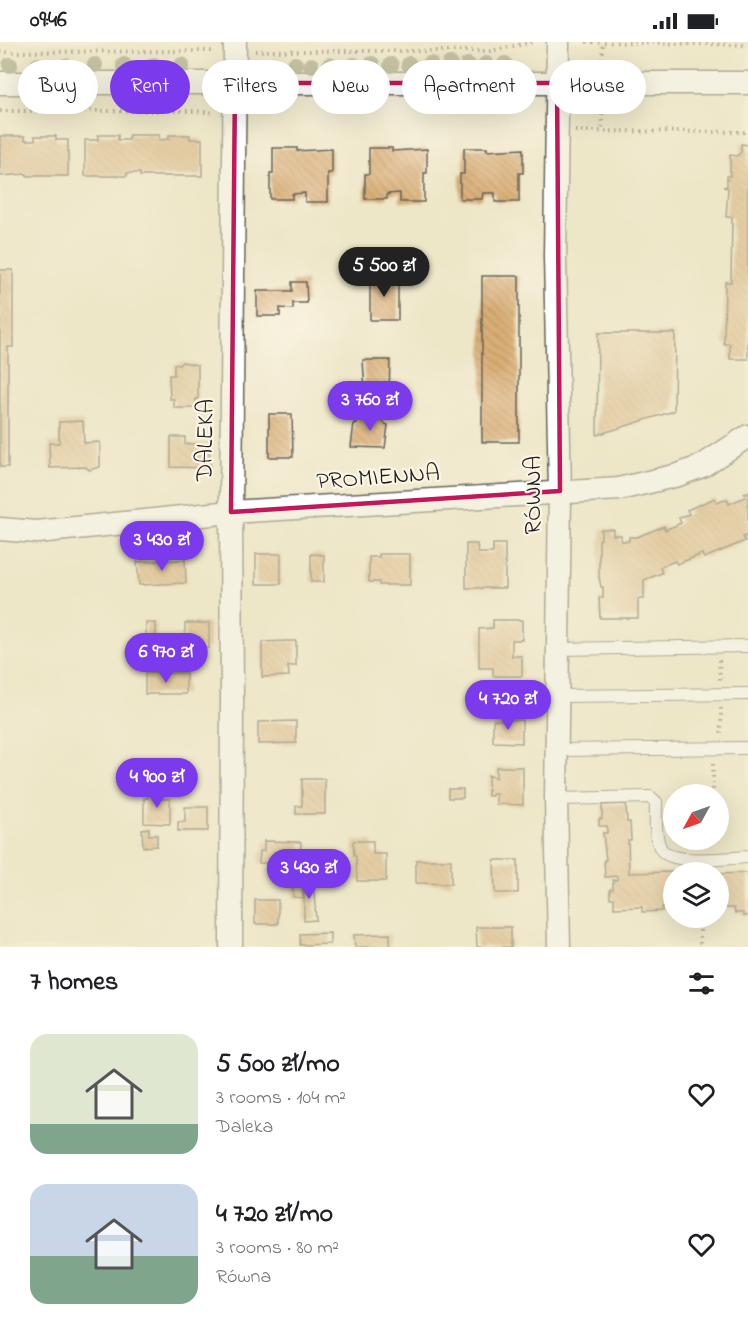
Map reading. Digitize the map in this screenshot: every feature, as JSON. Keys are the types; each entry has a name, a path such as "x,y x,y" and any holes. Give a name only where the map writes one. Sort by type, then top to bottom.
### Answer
{"street":[{"name":"RÓWNA","path":"558,42 558,60"},
{"path":"0,83 202,83"},
{"path":"299,83 549,83"},
{"path":"646,83 748,83"},
{"name":"DALEKA","path":"231,947 231,512 235,114"},
{"name":"RÓWNA","path":"558,114 555,256 560,491 556,799 559,947"},
{"name":"PROMIENNA","path":"0,529 37,532 231,512 620,489 678,475 702,466 748,436"}],"lane":[{"path":"558,649 748,646"},
{"path":"558,696 748,693"},
{"path":"557,750 748,748"},
{"path":"556,799 650,797 656,802 659,848 667,856 683,860 748,857"}],"path":[{"path":"0,52 235,46 490,51 533,42"},
{"path":"586,42 748,45"},
{"path":"0,111 202,112"},
{"path":"558,130 748,132"},
{"path":"713,784 712,765 721,735 718,647"},
{"path":"700,928 700,947"}],"highlighted area":[{"path":"235,83 557,83 560,491 231,512"}],"building":[{"path":"98,135 118,135 118,140 129,140 129,135 159,135 159,140 169,139 169,135 190,135 190,139 202,139 202,176 140,176 140,173 127,173 127,176 85,176 85,140 98,140"},
{"path":"0,136 25,136 25,140 35,140 35,136 56,136 56,140 68,140 68,176 27,176 27,174 0,176"},
{"path":"741,144 748,145 748,359 730,359 730,344 724,344 725,282 731,282 732,217 726,217 728,188 723,187 727,186 727,176 730,176 730,155 737,156 741,152"},
{"path":"273,148 297,148 297,151 332,149 332,173 328,173 328,202 305,202 305,193 292,194 292,199 270,199"},
{"path":"369,148 392,148 392,151 427,149 424,202 400,202 400,193 387,194 387,199 365,199 365,174 369,174"},
{"path":"464,148 487,148 487,151 523,149 523,173 519,173 519,202 495,202 495,193 483,193 482,199 460,199 460,174 464,174"},
{"path":"0,270 13,270 13,347 8,347 8,467 0,467"},
{"path":"370,276 398,276 398,320 370,320"},
{"path":"482,276 519,276 519,442 482,442"},
{"path":"292,282 306,282 307,303 293,303 293,309 280,308 280,316 257,316 257,291 292,291"},
{"path":"598,333 675,333 674,411 597,435"},
{"path":"363,360 390,360 389,393 365,392"},
{"path":"182,362 198,365 198,399 196,399 195,408 174,408 174,399 170,399 169,375 174,375 174,364 179,365"},
{"path":"269,414 292,414 293,457 269,457"},
{"path":"358,414 379,415 388,425 385,448 351,447 354,423 357,424"},
{"path":"83,421 84,443 100,442 100,467 89,470 86,467 50,468 49,443 59,443 59,422"},
{"path":"171,437 185,437 185,444 209,444 210,468 171,467"},
{"path":"748,492 748,535 743,537 745,541 704,558 702,554 677,564 675,561 660,567 662,573 644,580 644,599 638,599 638,618 600,618 599,598 603,598 603,587 601,587 599,577 601,529 613,529 613,535 621,535 621,541 629,541 629,537 637,537 664,526 665,530 681,523 679,518 689,514 687,510 715,498 717,503 727,499 729,504 745,497 744,494"},
{"path":"466,544 477,544 478,553 493,553 493,544 505,544 505,588 466,588"},
{"path":"256,554 281,554 281,584 256,584"},
{"path":"311,554 324,555 324,582 311,582"},
{"path":"379,554 410,554 410,585 379,585 379,582 369,582 369,557 379,557"},
{"path":"185,560 186,583 139,585 137,562"},
{"path":"493,620 522,620 522,640 512,640 512,656 522,656 522,676 493,676 493,668 479,668 479,629 493,628"},
{"path":"146,623 156,623 156,641 146,641"},
{"path":"185,623 209,623 209,648 185,648"},
{"path":"296,641 296,666 288,666 289,676 262,677 262,642"},
{"path":"145,673 186,673 186,694 145,694"},
{"path":"493,720 522,720 522,743 493,742"},
{"path":"296,721 296,743 258,744 258,722"},
{"path":"496,767 523,767 523,805 496,804 496,794 488,796 488,775 496,778"},
{"path":"302,779 325,779 325,814 296,814 296,806 302,806"},
{"path":"448,789 463,789 463,798 448,798"},
{"path":"148,791 162,791 162,799 170,799 170,824 144,823 144,798 148,798"},
{"path":"626,804 631,840 628,840 629,873 663,872 662,911 642,912 642,907 614,908 614,898 610,898 610,889 613,889 613,880 617,880 617,876 605,877 603,833 607,833 607,826 599,826 599,819 602,819 602,805"},
{"path":"185,807 208,807 208,831 178,831 178,822 185,822"},
{"path":"149,828 149,835 157,835 157,846 143,847 142,829"},
{"path":"264,841 301,842 300,864 259,863 260,851 264,851"},
{"path":"353,841 373,841 373,854 386,854 386,881 357,881"},
{"path":"416,860 451,860 451,884 416,883"},
{"path":"494,860 518,860 518,893 495,893"},
{"path":"748,873 748,916 735,913 734,908 729,908 729,874"},
{"path":"304,877 313,878 316,920 304,921"},
{"path":"293,882 303,883 303,898 293,897"},
{"path":"255,900 278,900 278,924 255,924"},
{"path":"476,927 511,927 511,947 477,947"},
{"path":"330,933 330,944 300,945 300,934"},
{"path":"390,934 390,947 355,947 354,935"}]}
